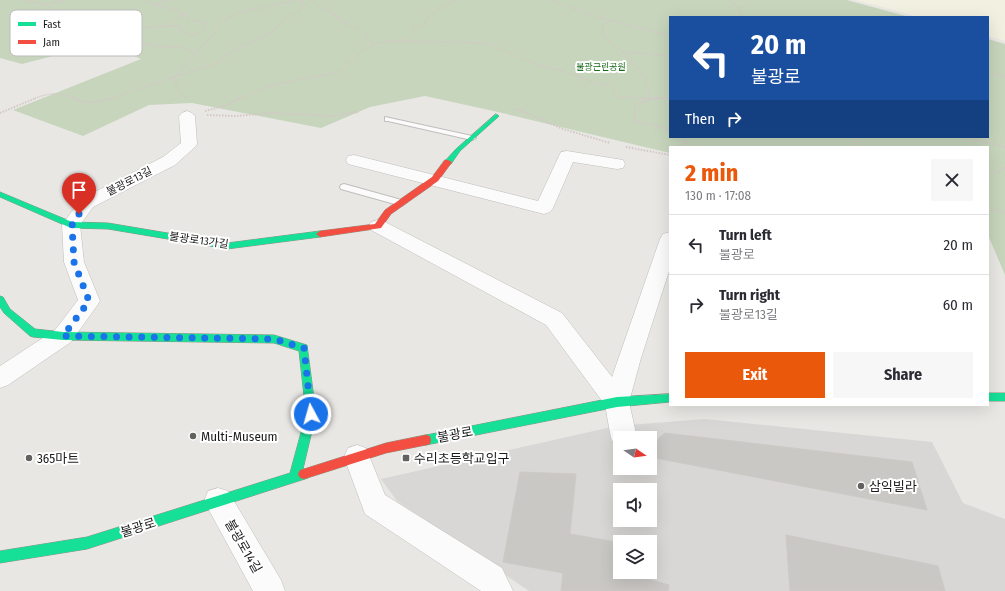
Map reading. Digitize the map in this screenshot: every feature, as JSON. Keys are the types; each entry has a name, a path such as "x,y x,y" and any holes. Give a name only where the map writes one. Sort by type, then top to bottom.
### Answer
{"street":[{"name":"불광로13길","path":"72,225 87,203 169,161 189,144 187,116"},
{"path":"496,116 458,150 435,179 388,212 378,226 554,319 617,402 623,431"},
{"path":"354,160 435,179 544,208 567,156 617,164"},
{"name":"불광로13가길","path":"0,194 72,225 108,226 227,246 378,226"},
{"path":"0,378 63,336 89,301 74,262 72,225"},
{"path":"617,402 629,358 669,244"},
{"path":"0,299 7,311 33,333 63,336 274,339 304,348 311,414 295,477"},
{"path":"989,397 1005,397"},
{"name":"불광로","path":"0,557 87,543 386,448 617,402 669,398"},
{"path":"357,457 376,504 491,579 498,591"},
{"name":"불광로14길","path":"218,501 270,591"}],"lane":[{"path":"388,119 472,138"},
{"path":"344,187 402,203"}],"path":[{"path":"21,0 46,4 66,0"},
{"path":"142,29 149,27 181,26 179,30 193,36 205,29 204,23 188,19 188,15 170,8 153,5 146,0"},
{"path":"153,5 166,0"},
{"path":"174,78 216,31 222,22 238,13 295,0"},
{"path":"0,113 44,95 60,93 82,102 97,103 216,64 241,46 275,30 284,20 298,12 303,6 304,2 300,0"},
{"path":"309,0 331,12 343,22 362,30 373,45"},
{"path":"187,116 228,105 240,98 272,85 339,72 348,66 359,52 373,45 400,41 411,37 416,28 426,22 429,15 448,4 459,0"},
{"path":"551,0 610,21 669,36"},
{"path":"729,0 740,9 741,14 745,16"},
{"path":"46,4 52,10"},
{"path":"167,27 184,14"},
{"path":"610,21 603,25 602,32 607,40 620,49 647,78 646,89 652,99"},
{"path":"400,41 491,44 515,57 545,68 577,75 599,85 609,85 615,92 616,97 652,99 669,98"},
{"path":"142,42 144,43 143,44 180,47 196,53"},
{"path":"622,52 669,56"},
{"path":"989,72 1005,77"},
{"path":"652,99 635,104 635,121 665,128 669,130"},
{"path":"496,116 517,109 563,129 616,145"},
{"path":"187,116 217,114 235,116 272,113 332,116 359,112"},
{"path":"680,138 690,146"},
{"path":"853,138 861,146"},
{"path":"970,138 1005,147"},
{"path":"624,146 669,155"},
{"path":"989,176 1005,168"},
{"path":"989,209 1005,212"}],"shaded area":[{"path":"856,0 1005,0 1005,41 989,36 989,16 914,16"},
{"name":"삼익빌라","path":"705,419 932,442 963,503 1005,519 1005,591 529,591 397,501 381,479 616,426"}],"green space":[{"name":"불광근린공원","path":"0,0 847,0 905,16 669,16 669,138 989,138 989,39 1005,44 1005,275 989,237 989,146 669,146 669,153 425,96 370,107 321,128 192,103 149,105 83,136 13,110 141,59 134,56 142,56 142,10 10,10 10,56 53,56 22,64 0,58"}],"building":[{"name":"삼익빌라","path":"665,433 912,462 927,510 657,458 657,440"},
{"path":"520,472 576,474 570,534 613,541 613,579 648,579 669,585 668,591 561,591 563,573 503,562"},
{"path":"786,535 938,566 945,591 790,591"}],"traffic: fast":[{"path":"448,162 458,150 496,116"},
{"path":"0,194 71,225 108,226 227,246 320,234"},
{"path":"0,299 7,311 33,333 63,336 274,339 304,348 311,414 295,477"},
{"path":"989,397 1005,397"},
{"path":"426,440 617,402 669,398"},
{"path":"0,557 87,543 304,474"}],"traffic: jam":[{"path":"320,234 378,226 388,212 435,179 448,162"},
{"path":"304,474 386,448 426,440"}],"place":[{"name":"Multi-Museum","path":"193,436"},
{"name":"365마트","path":"29,458"},
{"name":"수리초등학교입구","path":"406,458"},
{"name":"삼익빌라","path":"861,486"}],"route":[{"path":"79,214 72,225 74,262 89,301 63,336 274,339 304,348 311,414"}]}
